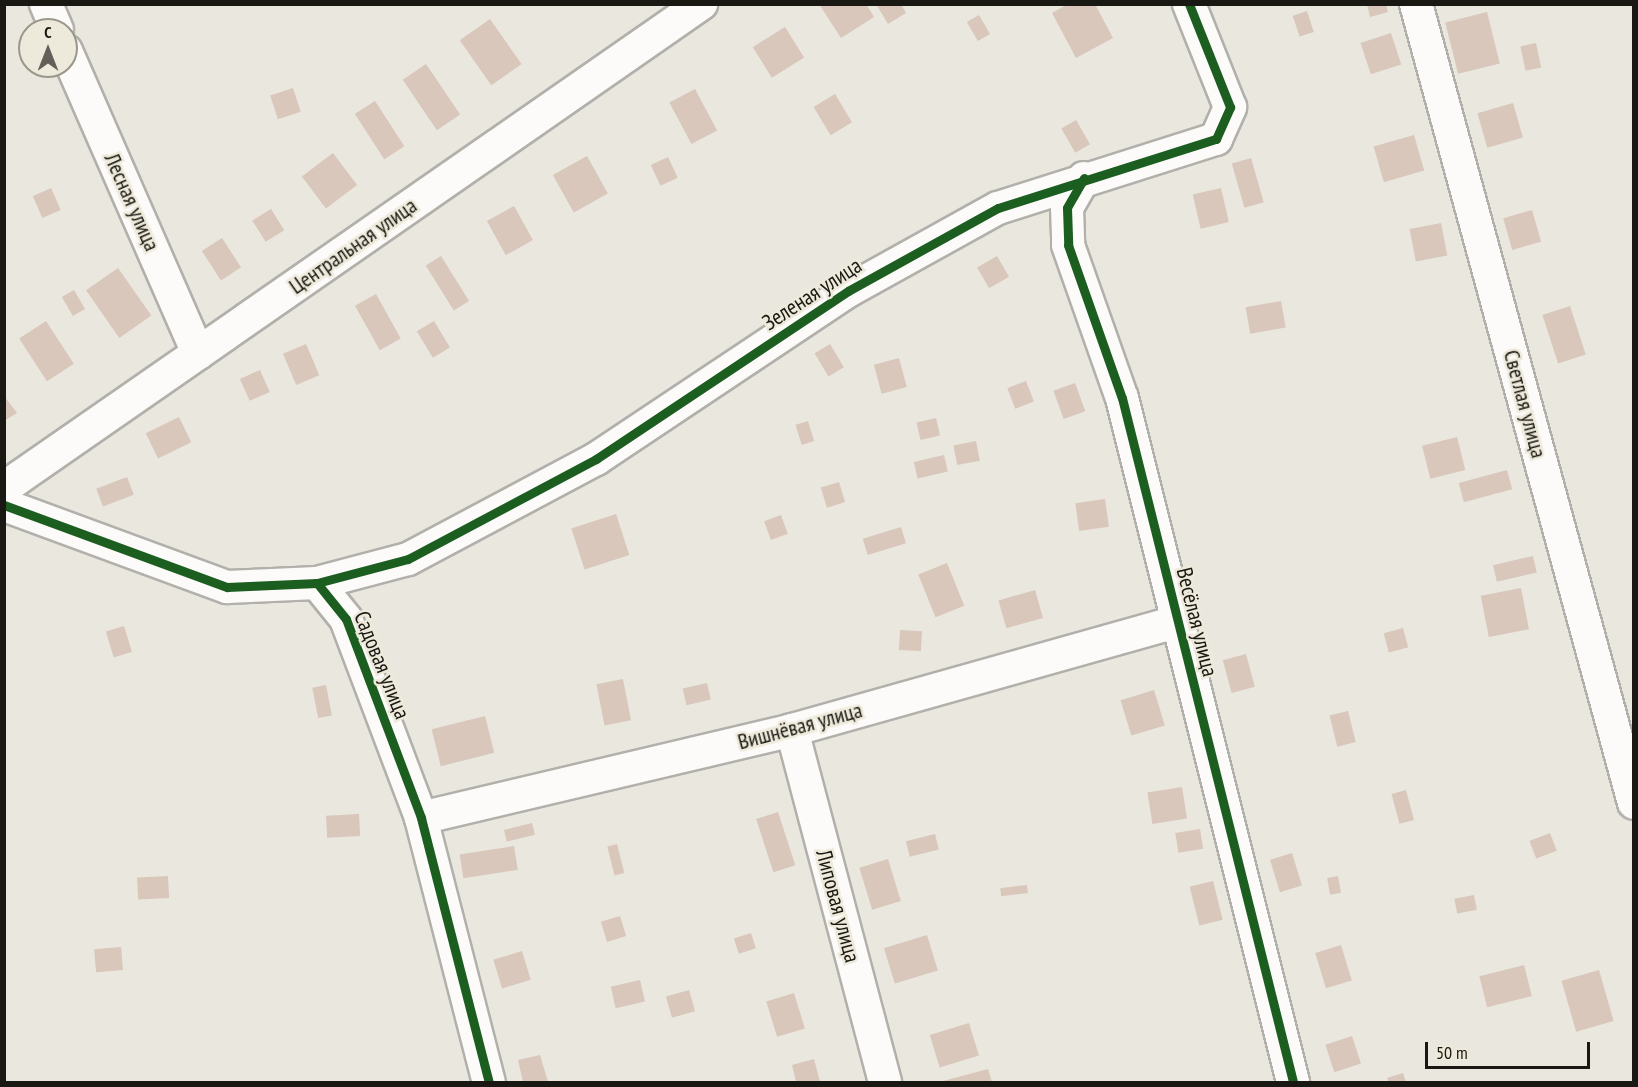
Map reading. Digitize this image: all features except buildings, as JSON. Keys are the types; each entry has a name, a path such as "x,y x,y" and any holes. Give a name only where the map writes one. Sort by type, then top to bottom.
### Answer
{"street":[{"path":"46,4 52,18"},
{"name":"Центральная улица","path":"4,488 701,4"},
{"name":"Зеленая улица","path":"317,583 408,559 575,471 848,291 998,208 1084,178 1216,139 1230,107 1189,4"},
{"name":"Светлая улица","path":"1416,4 1634,803"},
{"name":"Лесная улица","path":"78,78 198,353"},
{"name":"Весёлая улица","path":"1084,178 1067,208 1068,244 1122,398 1176,622 1293,1083"},
{"path":"4,505 227,587 317,583"},
{"name":"Садовая улица","path":"317,583 346,619 421,818 489,1083"},
{"name":"Вишнёвая улица","path":"421,818 792,730 1176,622"},
{"name":"Липовая улица","path":"792,730 885,1083"}],"cycle path":[{"path":"317,583 408,559 596,459 848,291 998,208 1216,139 1230,107 1189,4"},
{"path":"1084,178 1067,208 1068,245 1122,398 1293,1082"},
{"path":"4,505 227,587 317,583 346,619 421,818 489,1082"}]}
